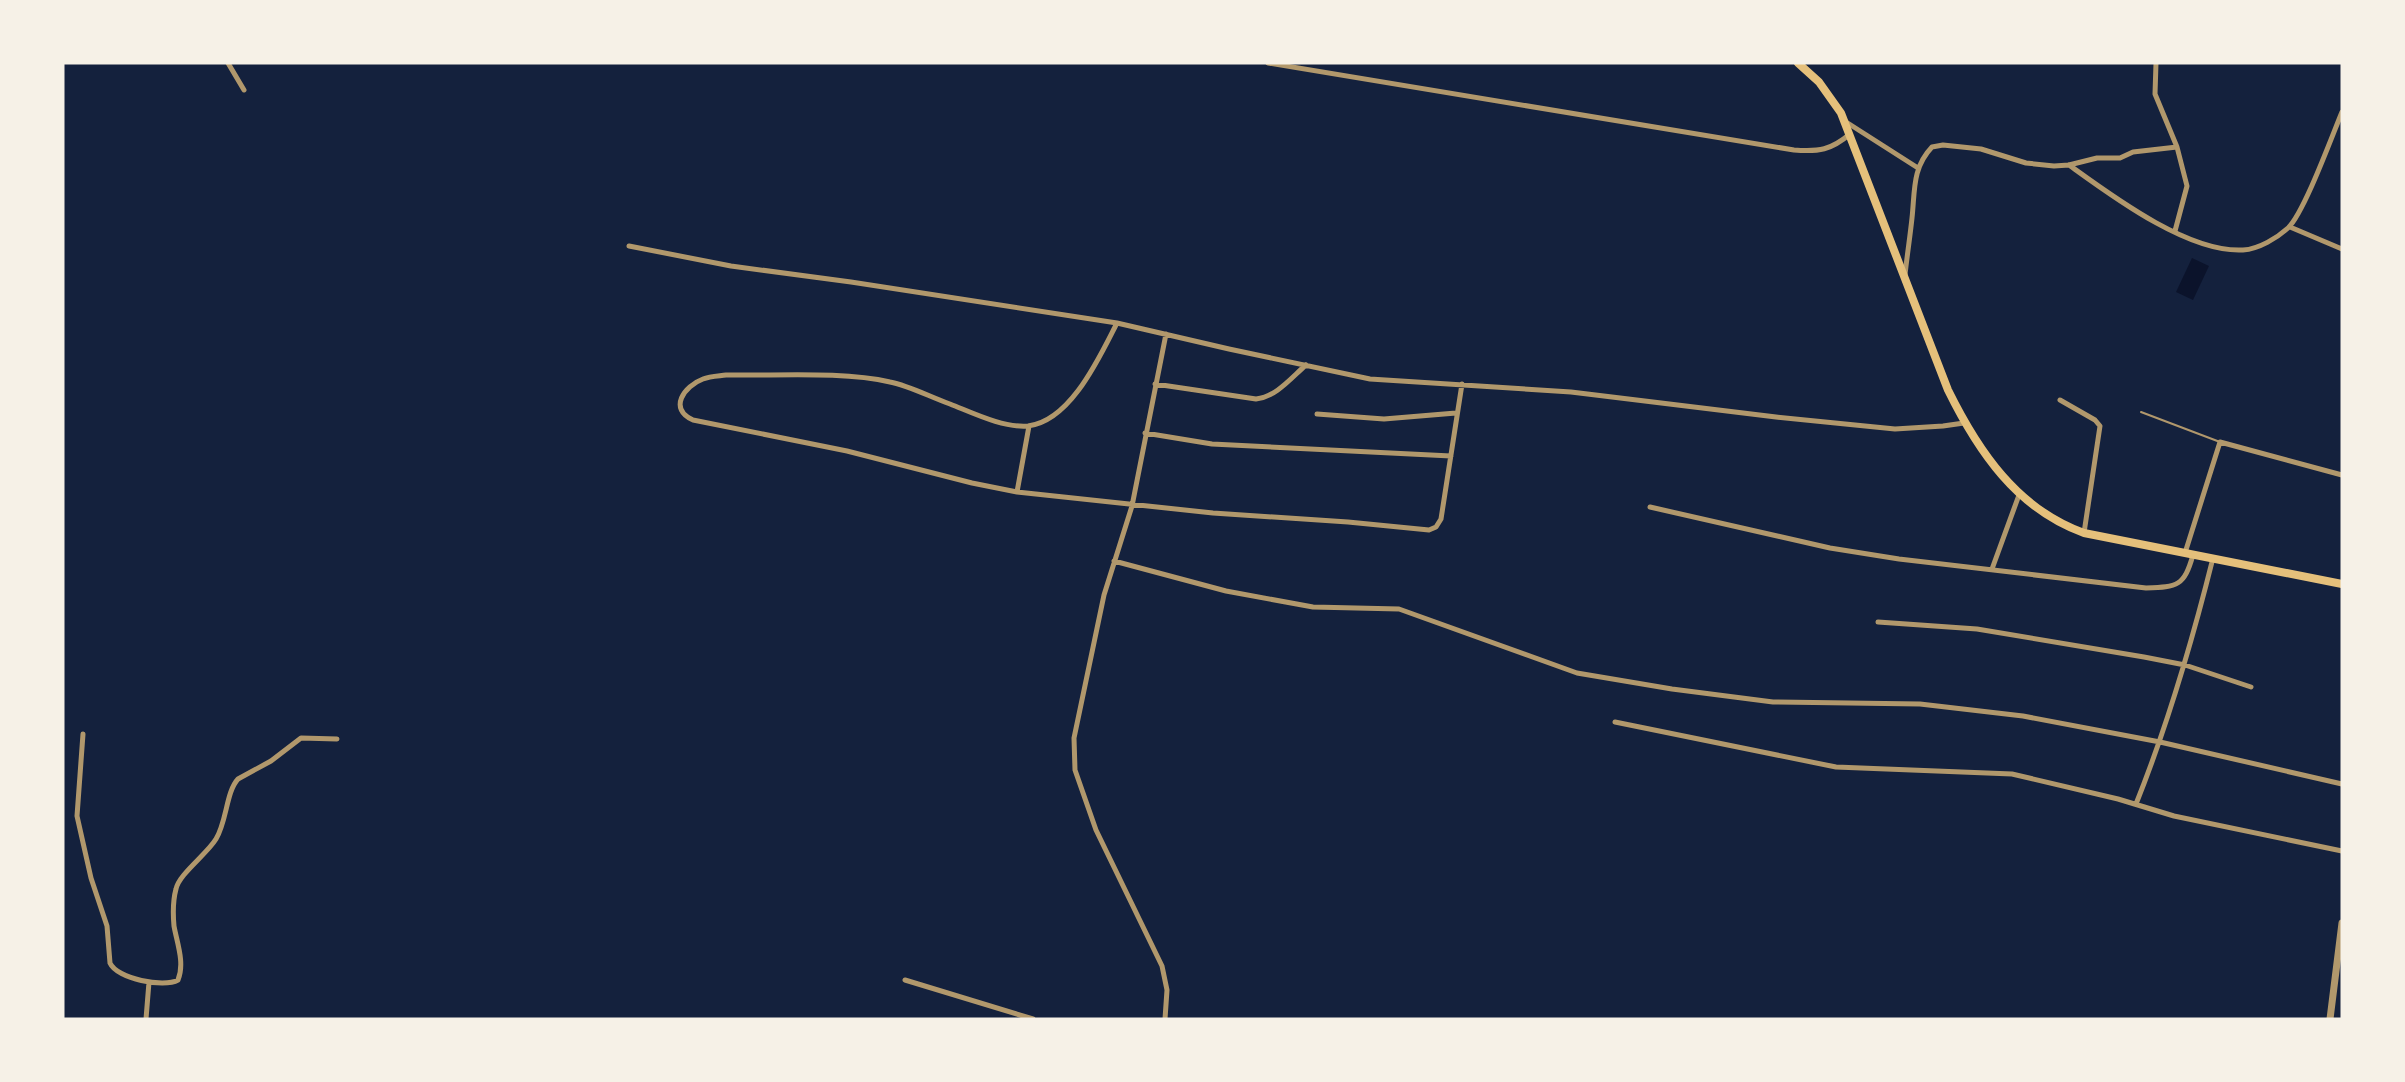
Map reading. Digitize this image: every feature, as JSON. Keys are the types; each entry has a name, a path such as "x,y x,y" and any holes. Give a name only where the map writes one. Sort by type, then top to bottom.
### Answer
{"main road":[{"path":"1798,63 1831,97 1845,122 1904,280 1948,390 1964,423 1980,448 2019,495 2049,518 2084,533 2342,584"}],"street":[{"path":"228,63 244,90"},
{"path":"1268,63 1794,150 1814,152 1826,149 1850,134"},
{"path":"2156,63 2155,94 2177,147 2187,186 2175,231"},
{"path":"2068,165 2138,213 2175,231 2209,244 2246,250 2261,245 2290,227 2312,184 2342,112"},
{"path":"1845,122 1918,168"},
{"path":"1904,280 1914,182 1918,168 1932,147 1943,145 1990,151 2039,165 2068,165 2097,159 2120,158 2139,151 2177,147"},
{"path":"2290,227 2342,249"},
{"path":"628,246 731,266 1117,322 1370,379 1626,397 1776,417 1895,429 1964,423"},
{"path":"1117,322 1089,376 1065,407 1029,426 1002,422 892,382 863,378 726,375 702,379 681,397 680,408 684,416 693,420 847,451 972,483 1017,492 1132,506 1429,530 1436,527 1441,519 1462,384"},
{"path":"1165,1019 1167,990 1162,966 1096,830 1075,770 1074,738 1104,595 1132,506 1166,334"},
{"path":"1155,384 1264,399 1306,365"},
{"path":"2060,400 2095,420 2100,428 2084,533"},
{"path":"1317,414 1384,419 1456,413"},
{"path":"1017,492 1029,426"},
{"path":"1145,433 1212,444 1451,456"},
{"path":"1650,507 1830,548 1899,559 2146,588 2169,587 2181,582 2185,577 2189,554 2220,442 2342,475"},
{"path":"1992,569 2019,495"},
{"path":"2136,804 2160,742 2185,665 2213,558"},
{"path":"1114,561 1226,591 1313,607 1399,609 1577,673 1773,702 1894,702 2023,716 2160,742 2342,784"},
{"path":"1878,622 1977,629 2057,641 2185,665 2251,687"},
{"path":"1615,722 1836,766 2012,774 2136,804 2174,816 2342,851"},
{"path":"83,734 78,820 91,878 107,926 110,963 112,968 122,975 169,985 178,980 181,962 174,922 176,890 181,880 217,838 235,782 271,761 301,738 337,739"},
{"path":"2330,1019 2342,923"},
{"path":"905,980 1033,1019"},
{"path":"146,1019 149,982"}],"lane":[{"path":"2141,412 2220,442"}],"water":[{"path":"2192,258 2209,266 2193,300 2176,292"}]}
